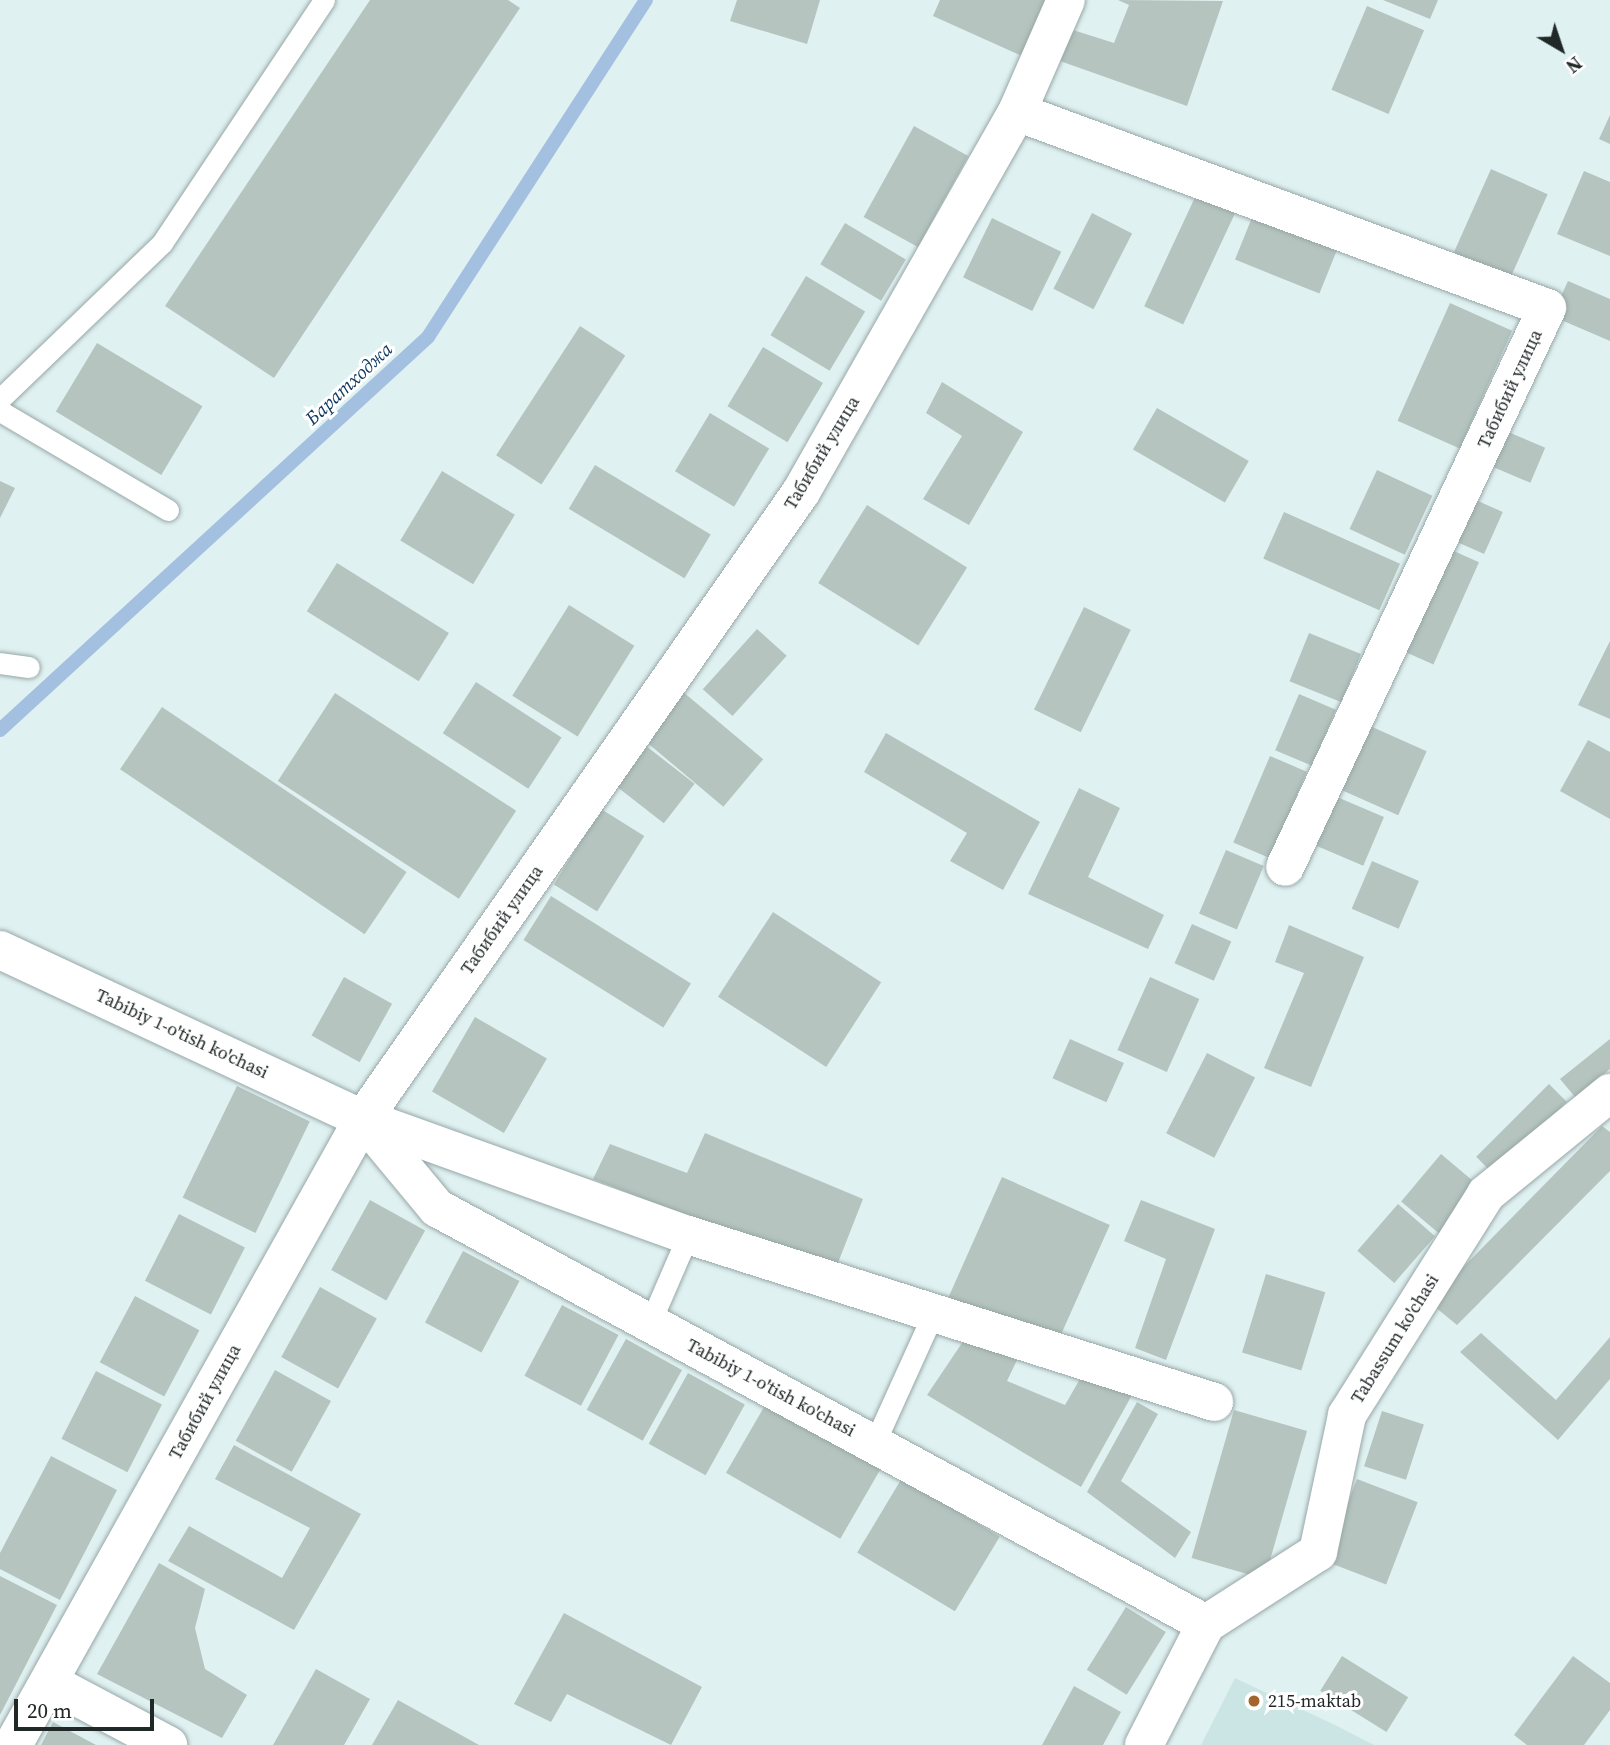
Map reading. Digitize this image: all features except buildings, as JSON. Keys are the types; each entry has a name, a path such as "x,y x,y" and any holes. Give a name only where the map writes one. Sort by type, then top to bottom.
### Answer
{"street":[{"name":"Табибий улица","path":"13,1745 363,1119 801,492 1017,112 1066,0"},
{"name":"Табибий улица","path":"1017,112 1547,308 1285,867"},
{"name":"Tabibiy 1-o'tish ko'chasi","path":"0,950 363,1119 688,1235 1214,1402"},
{"name":"Tabassum ko'chasi","path":"1206,1624 1318,1552 1347,1415 1486,1194 1610,1093"},
{"name":"Tabibiy 1-o'tish ko'chasi","path":"363,1119 437,1208 1206,1624"},
{"path":"1144,1745 1206,1624"},
{"path":"49,1682 168,1745"}],"lane":[{"path":"0,399 162,243 324,0"},
{"path":"0,411 168,510"},
{"path":"0,663 29,667"},
{"path":"650,1323 688,1235"},
{"path":"874,1444 934,1312"}],"shaded area":[{"name":"215-maktab","path":"1235,1678 1335,1725 1374,1745 1201,1745"}],"waterway":[{"name":"Баратходжа","path":"0,730 428,337 646,0"}],"place":[{"name":"215-maktab","path":"1254,1701"}]}
